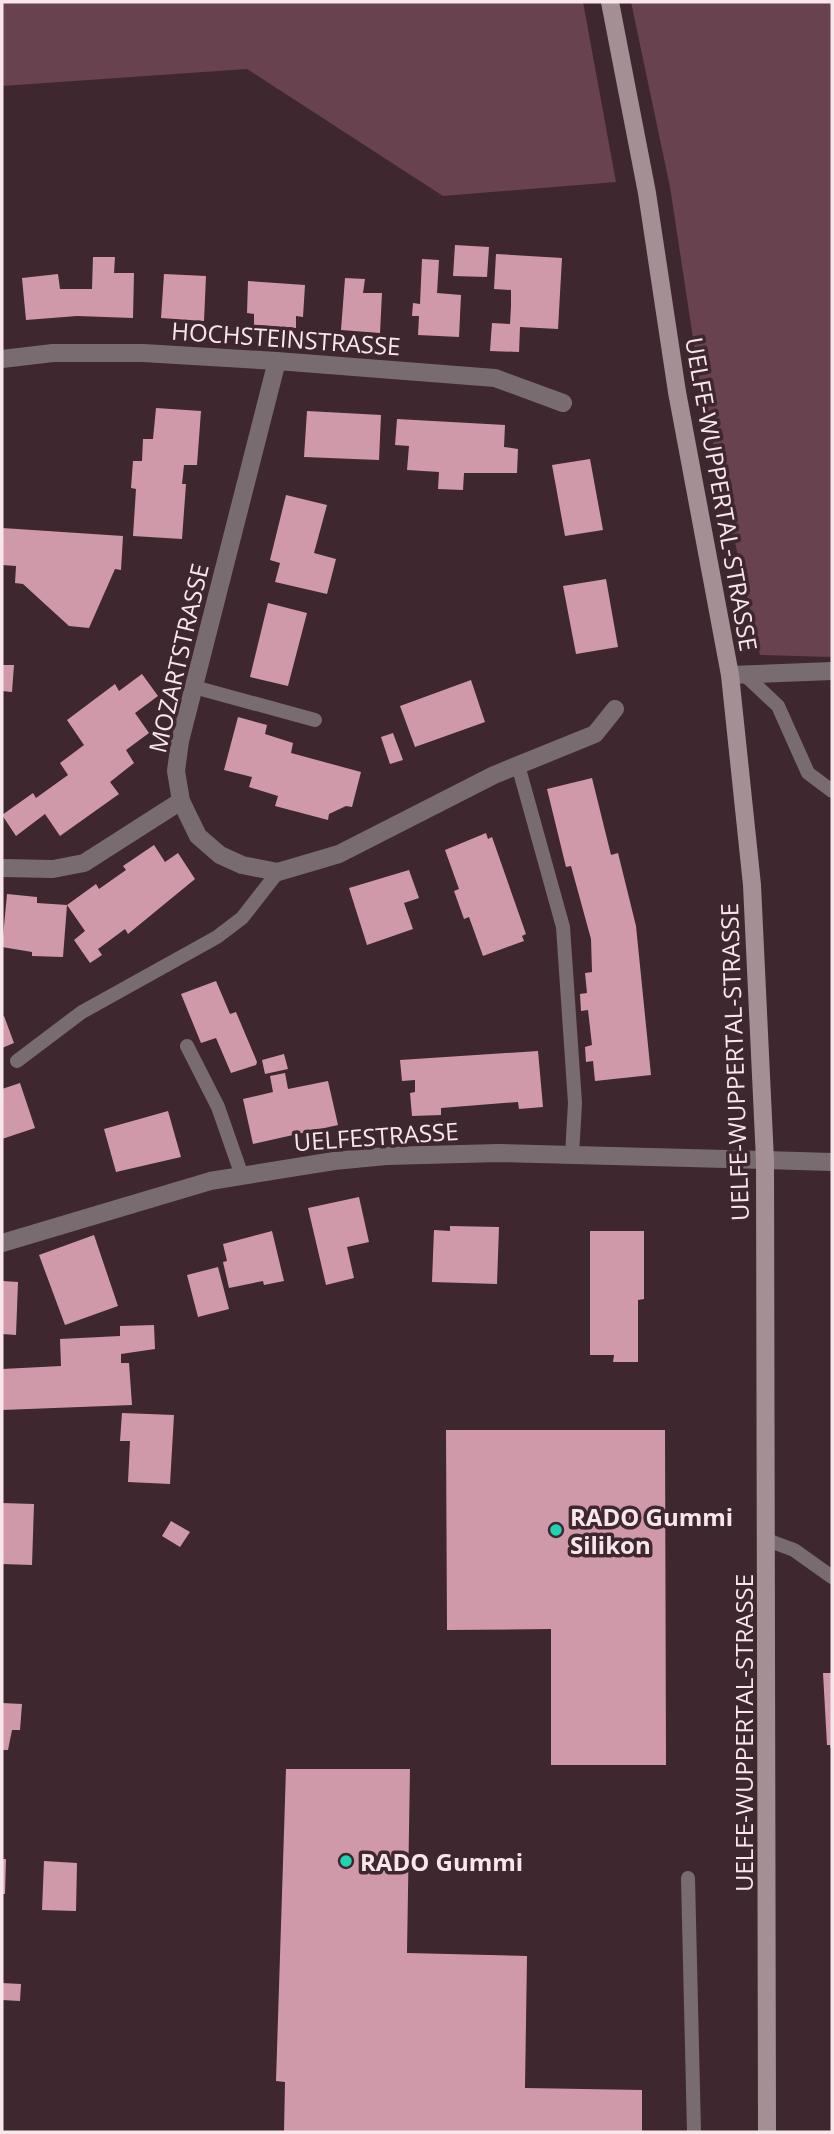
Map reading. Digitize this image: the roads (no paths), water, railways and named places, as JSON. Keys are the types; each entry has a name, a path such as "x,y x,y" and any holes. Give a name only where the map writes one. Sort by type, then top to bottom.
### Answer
{"main road":[{"name":"UELFE-WUPPERTAL-STRASSE","path":"610,2 645,180 677,392 738,675 752,885 765,1160 767,2132"}],"street":[{"name":"HOCHSTEINSTRASSE","path":"2,359 53,353 143,353 277,361 495,379 563,403"},
{"name":"MOZARTSTRASSE","path":"277,361 180,741 176,771 181,801 198,836 220,855 242,865 278,872 339,854 518,765 595,734 615,709"},
{"path":"738,675 832,671"},
{"path":"2,868 52,869 84,863 181,801"},
{"name":"UELFESTRASSE","path":"2,1243 240,1173 386,1156 572,1155 832,1162"}],"lane":[{"path":"738,675 778,706 808,773 832,791"},
{"path":"194,687 315,720"},
{"path":"518,765 563,927 575,1102 572,1155"},
{"path":"17,1061 82,1012 225,931 242,918 278,872"},
{"path":"187,1046 218,1107 240,1173"},
{"path":"767,1540 794,1550 832,1577"},
{"path":"688,1878 694,2132"}],"place":[{"name":"RADO Gummi Silikon","path":"556,1530"},
{"name":"RADO Gummi","path":"346,1861"}]}
